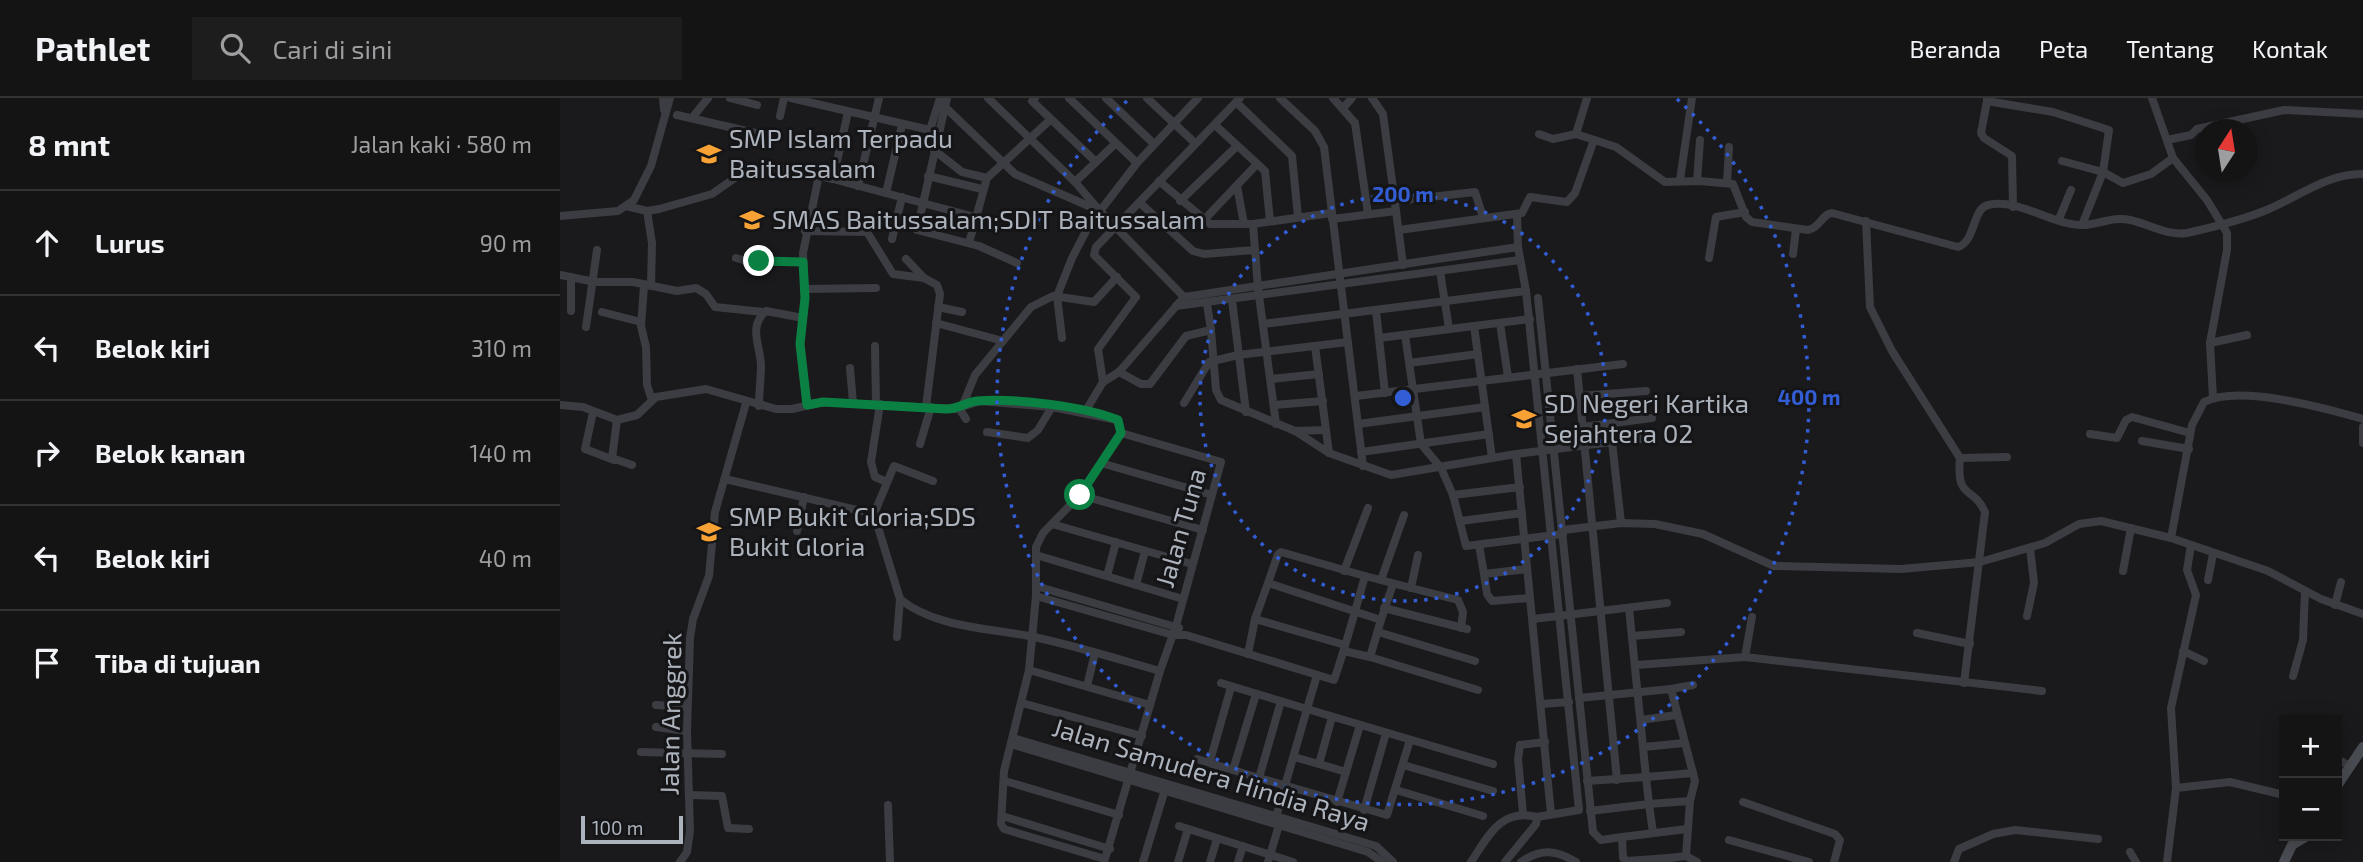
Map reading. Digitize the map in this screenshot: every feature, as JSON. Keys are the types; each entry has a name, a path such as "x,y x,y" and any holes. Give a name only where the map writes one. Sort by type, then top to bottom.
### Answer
{"main road":[{"path":"2341,778 2363,747"},
{"path":"2284,862 2291,845 2298,841"}],"street":[{"path":"663,98 664,110"},
{"path":"560,216 618,211 634,200 645,182 664,110 670,98"},
{"path":"692,118 708,98"},
{"path":"730,98 757,105"},
{"path":"780,116 784,98"},
{"path":"791,98 932,130 940,98"},
{"path":"858,186 879,98"},
{"path":"988,98 1075,182 1114,228 1184,297"},
{"path":"1106,98 1154,144"},
{"path":"1147,98 1195,143"},
{"path":"1280,98 1322,142 1363,466"},
{"path":"1333,98 1355,123 1368,214"},
{"path":"1343,108 1352,98"},
{"path":"1372,98 1383,114 1403,265"},
{"path":"1576,134 1587,98"},
{"path":"1681,180 1692,98"},
{"path":"2152,98 2173,158 2214,209 2227,233 2227,250 2210,343 2213,398"},
{"path":"1032,99 1050,120 1096,162"},
{"path":"1071,99 1137,163"},
{"path":"2013,207 2012,156 1984,138 1981,133 1987,99 2053,112 2106,127 2110,133 2103,172 2082,225"},
{"path":"1062,338 1057,296 1072,258 1099,211 1193,100"},
{"path":"1103,382 1098,349 1136,297 1094,253 1096,247 1238,100 1292,156 1298,217"},
{"path":"946,102 917,230 969,243 1017,263"},
{"path":"946,102 1004,165 1029,183 1099,211"},
{"path":"2167,139 2191,135 2197,129 2284,110 2363,114"},
{"path":"833,179 848,112"},
{"path":"677,115 760,134"},
{"path":"969,243 987,178 1050,120"},
{"path":"886,193 902,125"},
{"path":"1215,125 1265,171 1270,221"},
{"path":"1539,134 1553,139 1576,134 1624,151 1660,180 1673,183 1681,180 1733,184 1746,217 1752,222 1814,229 1828,213 1958,247 1968,241 1985,206 2013,207 2082,225 2122,219 2176,233 2222,225 2271,208 2336,177 2363,174"},
{"path":"1399,230 1517,214 1524,211 1529,198 1570,201 1594,140"},
{"path":"1697,181 1700,140"},
{"path":"1075,182 1116,143"},
{"path":"1181,201 1237,146"},
{"path":"1727,183 1729,147"},
{"path":"934,150 962,172 987,178"},
{"path":"2063,161 2103,172 2123,183 2151,174 2173,158"},
{"path":"1203,221 1258,164"},
{"path":"626,206 647,211 712,194 746,172 776,167 819,175 975,216"},
{"path":"807,405 801,357 803,262 805,231 819,175"},
{"path":"928,176 982,189"},
{"path":"1159,181 1203,221 1212,225 1253,224 1298,217 1396,211"},
{"path":"1237,186 1244,224"},
{"path":"2059,219 2070,190"},
{"path":"1395,201 1475,192 1483,217"},
{"path":"892,239 902,197"},
{"path":"1140,203 1193,251 1204,254 1254,250"},
{"path":"647,211 652,243 641,321 646,347 647,384 652,400"},
{"path":"1709,258 1716,217 1745,212"},
{"path":"1517,214 1518,247 1548,449 1593,832 1598,839 1687,829"},
{"path":"1866,221 1869,300 1873,313 1892,351 1960,458 1959,484 1985,512 1964,682"},
{"path":"1253,224 1276,424"},
{"path":"1793,254 1796,229"},
{"path":"805,231 867,232 892,274 925,278 933,281 939,289 929,407 920,444"},
{"path":"1176,306 1231,300 1339,274 1518,247"},
{"path":"586,327 597,250"},
{"path":"736,258 750,261 803,262"},
{"path":"906,259 925,278"},
{"path":"1085,412 1103,382 1119,373 1184,297 1340,284 1520,260"},
{"path":"1440,271 1449,329"},
{"path":"560,275 593,282 625,281 681,291 696,288 706,294 715,307 763,312 769,310 803,318"},
{"path":"571,277 571,311"},
{"path":"966,419 961,408 972,379 1031,307 1042,299 1057,296 1094,302 1117,277"},
{"path":"804,289 876,288"},
{"path":"1263,324 1526,291"},
{"path":"1538,299 1546,372 1548,449"},
{"path":"1231,300 1245,412"},
{"path":"1206,304 1219,396 1225,403 1295,431 1329,453 1395,475 1548,449 1637,440 1630,421"},
{"path":"938,307 962,312"},
{"path":"1376,311 1385,393"},
{"path":"603,312 641,321"},
{"path":"759,406 761,368 755,330 763,312"},
{"path":"1379,338 1530,319"},
{"path":"936,323 1003,341"},
{"path":"1500,323 1507,377"},
{"path":"1474,326 1492,458"},
{"path":"1119,373 1141,384 1150,384 1186,336 1211,330"},
{"path":"1405,335 1421,444 1441,468 1453,495 1466,546 1621,523 1655,524 1703,534 1774,566 1901,569 1980,562 2030,548 2085,522 2101,521 2171,538 2268,570 2335,605 2363,614"},
{"path":"2210,343 2248,335"},
{"path":"1184,403 1206,365 1213,360 1348,342"},
{"path":"874,346 878,404 871,462 875,477 887,482"},
{"path":"1315,346 1329,453"},
{"path":"1409,363 1478,354"},
{"path":"1356,396 1623,364"},
{"path":"850,368 853,403"},
{"path":"1577,369 1617,780"},
{"path":"1271,379 1319,374"},
{"path":"560,405 573,405 617,420 637,415 652,400 662,395 706,389 746,403 785,409 823,402 961,408 980,401 1052,407 1118,420 1121,433 1080,495 1038,541 1029,670 1005,781 1119,815"},
{"path":"1580,396 1646,391"},
{"path":"2171,538 2190,433 2201,404 2213,398 2272,398 2363,419"},
{"path":"1274,405 1322,401"},
{"name":"Jalan Anggrek","path":"680,862 689,848 687,707 690,638 693,619 709,576 713,523 746,403"},
{"path":"987,432 1028,438 1038,430 1052,407"},
{"path":"1358,424 1485,407"},
{"path":"593,412 585,449 632,465"},
{"path":"2090,434 2118,438 2126,420 2132,417 2190,433"},
{"path":"1583,427 1652,418"},
{"path":"614,460 611,454 617,420"},
{"path":"2363,427 2363,443"},
{"path":"1295,431 1326,430"},
{"name":"Jalan Tuna","path":"1005,781 1002,816 1004,829 1102,860 1110,849 1221,469 1220,459 1121,433"},
{"path":"1361,452 1489,434"},
{"path":"2142,441 2189,449"},
{"path":"1612,442 1621,523"},
{"path":"1516,454 1551,814"},
{"path":"1960,458 2007,457"},
{"path":"1101,463 1212,495"},
{"path":"897,638 900,599 874,514 894,466 933,481"},
{"path":"724,479 874,514"},
{"path":"1453,495 1520,487"},
{"path":"1080,495 1203,530"},
{"path":"797,531 804,497"},
{"path":"1344,571 1368,508"},
{"path":"1461,521 1522,513"},
{"path":"1381,580 1405,515"},
{"path":"1052,524 1192,564"},
{"path":"2123,571 2130,528"},
{"path":"1107,576 1116,542"},
{"path":"1479,545 1488,597 1492,601 1530,598"},
{"path":"2167,862 2176,788 2171,708 2196,595 2186,570 2191,545"},
{"path":"2027,616 2034,583 2030,548"},
{"path":"1136,585 1146,551"},
{"path":"1248,654 1255,619 1279,552 1458,600 1463,612 1464,629 1384,608"},
{"path":"2208,580 2213,554"},
{"path":"1035,555 1183,598"},
{"path":"1411,587 1418,555"},
{"path":"1484,574 1527,569"},
{"path":"1036,591 1175,630 1334,680 1365,576"},
{"path":"2335,605 2342,582"},
{"path":"1268,583 1381,620"},
{"path":"1370,657 1392,583"},
{"path":"2293,676 2303,640 2305,591"},
{"path":"900,599 910,608 958,623 1033,637 1160,671"},
{"path":"1533,620 1667,603"},
{"path":"1629,608 1653,833"},
{"path":"1471,862 1506,818 1523,813 1537,817 1579,810 1569,702 1566,615"},
{"path":"1745,657 1752,617"},
{"path":"1255,619 1478,690"},
{"path":"1378,632 1475,661"},
{"path":"1632,636 1681,632"},
{"path":"1917,633 1970,644"},
{"path":"2183,651 2204,661"},
{"path":"1087,686 1095,653"},
{"path":"1636,665 1745,657 2042,691"},
{"path":"1029,670 1150,705"},
{"path":"1269,858 1317,674"},
{"path":"1221,683 1493,764"},
{"path":"1578,698 1693,685"},
{"path":"1210,763 1231,687"},
{"path":"1671,689 1695,784 1690,801 1686,856"},
{"path":"1233,771 1256,694"},
{"path":"1259,778 1281,701"},
{"path":"1541,704 1569,702"},
{"path":"1022,703 1142,736"},
{"path":"656,705 687,707"},
{"path":"1641,720 1676,715"},
{"path":"1319,764 1332,717"},
{"path":"1337,802 1360,725"},
{"path":"656,727 687,731"},
{"path":"1364,810 1386,733"},
{"path":"1197,759 1387,815 1410,740"},
{"name":"Jalan Samudera Hindia Raya","path":"1012,741 1301,828 1376,846 1393,862"},
{"path":"1523,813 1520,745 1545,742"},
{"path":"1644,747 1684,743"},
{"path":"641,752 722,754"},
{"path":"1294,757 1346,772"},
{"path":"2342,762 2348,765"},
{"path":"1403,765 1493,791"},
{"path":"1587,781 1693,773"},
{"path":"2176,788 2230,782 2279,794"},
{"path":"1143,862 1166,787"},
{"path":"1396,790 1483,816"},
{"path":"690,795 720,794 728,828 749,829"},
{"path":"1590,811 1690,801"},
{"path":"1743,802 1835,834 1840,840 1834,862"},
{"path":"888,805 890,862"},
{"path":"1505,862 1525,840 1536,824 1537,817"},
{"path":"1179,826 1243,846 1269,858 1291,862"},
{"name":"Jalan Samudera Hindia Raya","path":"1301,828 1368,852 1382,862"},
{"path":"1178,862 1188,829"},
{"path":"1954,862 1959,849 1993,834 2015,830 2098,839"},
{"path":"1622,837 1623,858 1627,861 1669,860 1686,856 1697,862"},
{"path":"1210,862 1217,839"},
{"path":"1729,840 1810,862"},
{"path":"1238,862 1243,846"},
{"path":"1521,862 1537,853 1551,851 1576,862"},
{"path":"2130,852 2136,862"}],"place":[{"name":"SMP Islam Terpadu Baitussalam","path":"709,154"},
{"name":"SMAS Baitussalam;SDIT Baitussalam","path":"752,220"},
{"name":"SD Negeri Kartika Sejahtera 02","path":"1524,419"},
{"name":"SMP Bukit Gloria;SDS Bukit Gloria","path":"709,532"}],"route":[{"path":"759,261 803,262 805,298 800,344 807,405 823,402 946,409 959,408 974,401 992,401 1067,409 1118,420 1121,433 1115,445 1080,495"}]}
